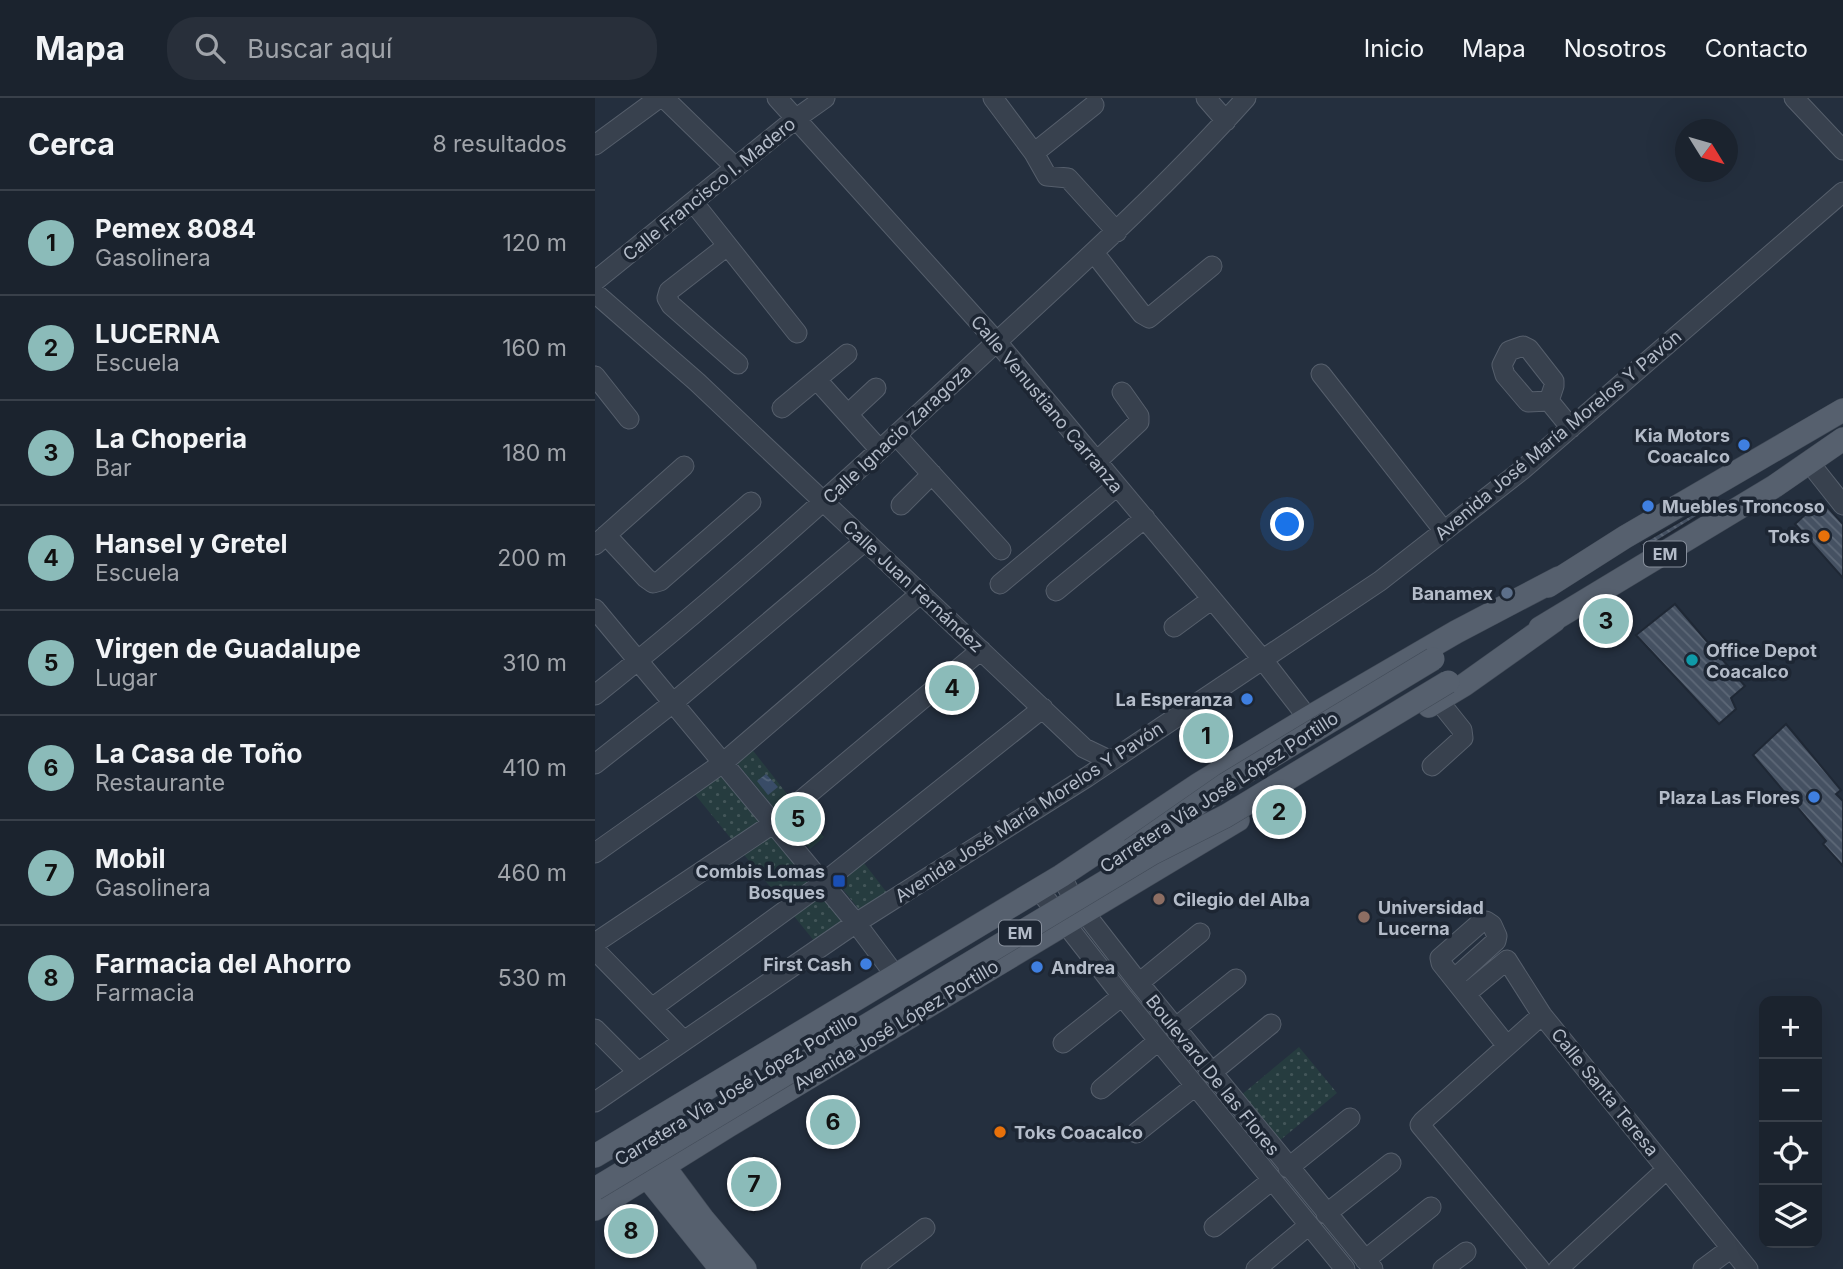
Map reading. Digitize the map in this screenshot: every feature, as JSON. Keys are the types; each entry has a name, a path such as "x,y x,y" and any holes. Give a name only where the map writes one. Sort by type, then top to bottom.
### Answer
{"main road":[{"path":"1758,460 1791,431 1843,400"},
{"name":"Carretera Vía José López Portillo","path":"595,1175 1147,840 1226,784 1433,659 1559,578 1843,410"},
{"name":"Carretera Vía José López Portillo","path":"595,1189 1153,853 1226,816 1443,691 1775,486 1843,439"},
{"path":"1775,486 1816,471 1843,454"},
{"path":"595,1156 1039,890 1199,784 1308,718 1456,632 1559,578"},
{"name":"Avenida José López Portillo","path":"595,1209 1443,691"},
{"path":"629,1137 721,1269"},
{"path":"655,1171 744,1269"}],"street":[{"path":"595,145 662,98 736,167"},
{"name":"Calle Venustiano Carranza","path":"777,98 996,342 1263,660 1308,718"},
{"name":"Calle Francisco I. Madero","path":"595,281 825,98"},
{"path":"993,98 1034,153 1047,176 1068,178 1117,232"},
{"path":"1206,98 1226,121"},
{"name":"Calle Ignacio Zaragoza","path":"595,695 824,502 1095,254 1198,152 1245,98"},
{"path":"1794,98 1843,149"},
{"path":"1034,153 1094,105"},
{"name":"Avenida José María Morelos Y Pavón","path":"596,1100 856,923 1111,761 1380,581 1522,470 1843,192"},
{"path":"693,202 797,333"},
{"path":"727,246 669,291 667,298 671,305 738,364"},
{"path":"1095,254 1142,314 1149,318 1212,266"},
{"name":"Calle Juan Fernández","path":"595,293 697,382 1084,748 1111,761"},
{"path":"782,408 847,354"},
{"path":"1321,374 1444,531"},
{"path":"595,376 629,419"},
{"path":"817,380 880,450"},
{"path":"848,414 876,388"},
{"path":"1097,461 1139,422 1139,416 1122,392"},
{"path":"1549,401 1571,428"},
{"path":"896,435 1001,550"},
{"path":"684,466 600,540 653,583 660,581 751,502"},
{"path":"1816,471 1843,505"},
{"path":"901,505 932,474"},
{"path":"1000,584 1117,486"},
{"path":"1056,591 1145,518"},
{"path":"595,764 674,702 865,541"},
{"path":"595,853 724,762 921,593"},
{"path":"1174,627 1212,599"},
{"path":"595,609 824,883 895,975"},
{"path":"595,943 774,823 981,650"},
{"path":"1432,766 1460,743 1463,737 1443,691"},
{"path":"652,1008 824,883 1043,708"},
{"name":"Boulevard De las Flores","path":"1061,876 1074,918 1122,996 1195,1086 1280,1174 1326,1214 1369,1264"},
{"name":"Boulevard De las Flores","path":"1039,890 1074,918 1139,983 1212,1073 1280,1174 1309,1225 1344,1269"},
{"name":"Calle Santa Teresa","path":"1461,986 1441,963 1443,954 1486,921 1496,931 1493,945 1507,960 1542,1016 1730,1249"},
{"path":"1139,983 1200,933"},
{"path":"595,950 684,1041"},
{"path":"1507,960 1461,986 1507,1046"},
{"path":"1175,1028 1236,979"},
{"path":"1063,1043 1122,996"},
{"path":"1540,1269 1420,1125 1542,1016"},
{"path":"1212,1073 1271,1024"},
{"path":"595,1028 638,1072"},
{"path":"1101,1088 1158,1041"},
{"path":"1136,1133 1195,1086"},
{"path":"1214,1227 1350,1118"},
{"path":"1326,1214 1391,1163"},
{"path":"1558,1269 1667,1169"},
{"path":"1369,1264 1431,1207"},
{"path":"1256,1269 1309,1225"},
{"path":"871,1269 925,1228"},
{"path":"1703,1269 1730,1249 1748,1269"},
{"path":"1443,1269 1466,1252"}],"green space":[{"path":"751,748 794,803 780,815 735,761"},
{"path":"723,772 846,921 815,942 693,792"},
{"path":"801,810 824,837 810,849 787,822"},
{"path":"860,858 888,894 861,912 834,878"},
{"path":"1299,1047 1337,1093 1278,1142 1240,1096"}],"water":[{"path":"766,774 778,787 768,795 757,781"}],"building":[{"path":"1821,500 1843,524 1843,578 1795,524"},
{"path":"1710,504 1711,508 1644,549 1641,544"},
{"name":"Office Depot Coacalco","path":"1675,604 1745,686 1731,698 1736,709 1719,724 1636,635"},
{"name":"Plaza Las Flores","path":"1786,724 1841,790 1836,794 1843,801 1843,866 1823,844 1826,841 1753,755"},
{"path":"754,1155 777,1167 754,1213 731,1202"}],"place":[{"name":"Kia Motors Coacalco","path":"1744,445"},
{"name":"Muebles Troncoso","path":"1648,506"},
{"name":"Toks","path":"1824,536"},
{"name":"Banamex","path":"1507,593"},
{"name":"La Choperia","path":"1606,621"},
{"name":"Office Depot Coacalco","path":"1692,660"},
{"name":"Hansel y Gretel","path":"952,688"},
{"name":"La Esperanza","path":"1247,699"},
{"name":"Pemex 8084","path":"1206,736"},
{"name":"Plaza Las Flores","path":"1814,797"},
{"name":"LUCERNA","path":"1279,812"},
{"name":"Virgen de Guadalupe","path":"798,819"},
{"name":"Combis Lomas Bosques","path":"839,881"},
{"name":"Cilegio del Alba","path":"1159,899"},
{"name":"Universidad Lucerna","path":"1364,917"},
{"name":"First Cash","path":"866,964"},
{"name":"Andrea","path":"1037,967"},
{"name":"La Casa de Toño","path":"833,1122"},
{"name":"Toks Coacalco","path":"1000,1132"},
{"name":"Mobil","path":"754,1184"},
{"name":"Farmacia del Ahorro","path":"631,1231"}]}
